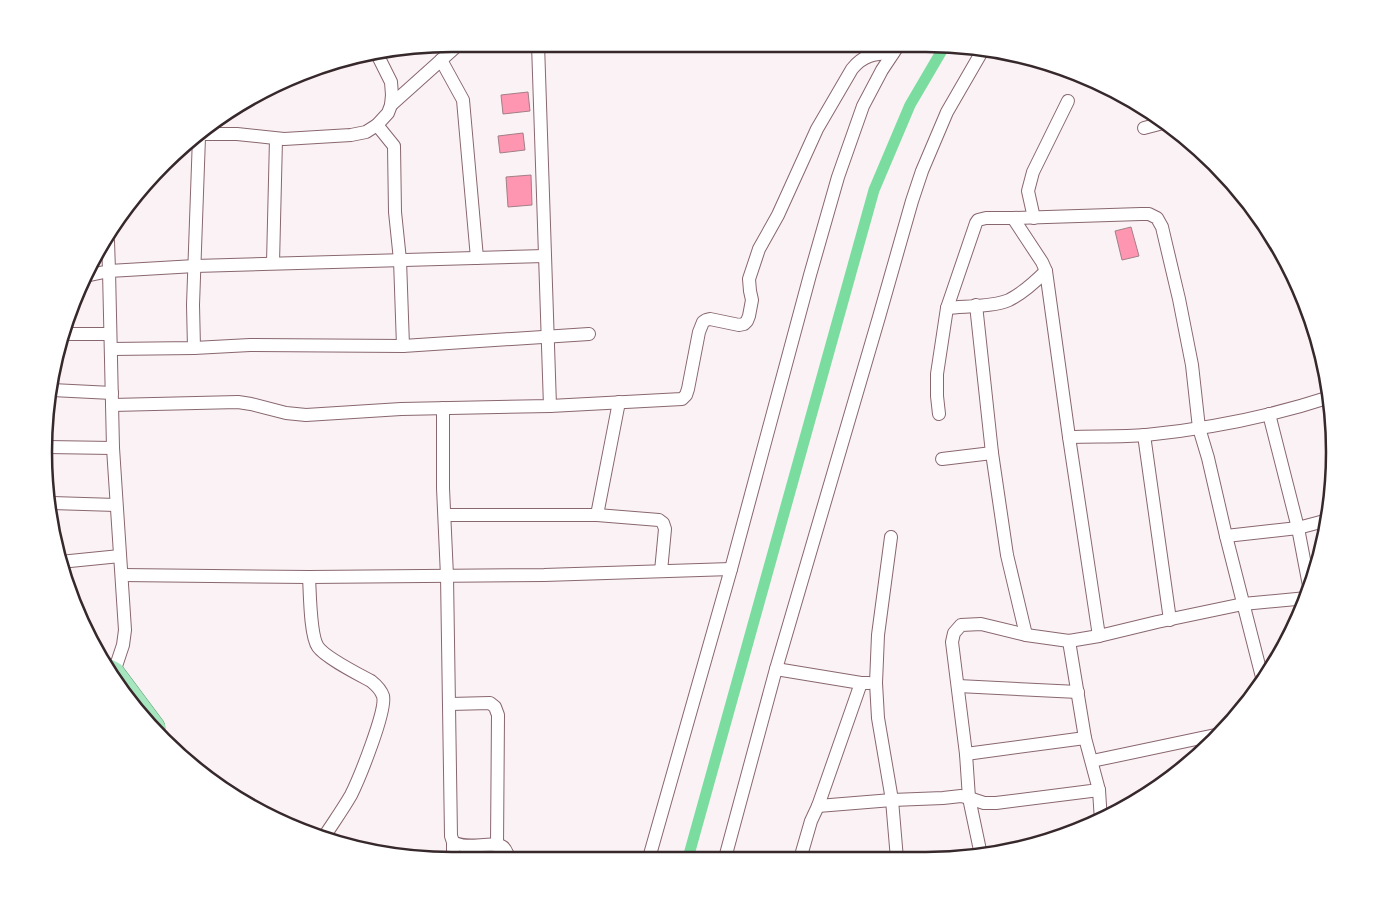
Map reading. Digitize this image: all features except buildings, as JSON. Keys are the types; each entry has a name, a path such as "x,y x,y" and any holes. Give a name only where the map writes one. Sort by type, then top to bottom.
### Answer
{"street":[{"path":"210,134 237,134 276,139 351,135 366,132 377,125 388,113 392,105 450,52"},
{"path":"538,52 550,406"},
{"path":"57,391 112,399 238,402 286,413 306,415 401,409 550,406 682,399 688,389 699,332 703,322 710,319 739,325 747,321 752,300 750,279 759,249 778,215 817,129 852,69 865,57 884,52"},
{"path":"650,852 731,569 838,177 863,106 894,52"},
{"path":"727,852 776,669 922,171 947,112 979,56"},
{"path":"380,59 391,82 392,105"},
{"path":"441,60 463,100 477,258"},
{"path":"1034,218 1028,191 1033,172 1068,101"},
{"path":"377,125 394,146 394,212 400,260 403,346"},
{"path":"1144,128 1156,125"},
{"path":"273,263 276,139"},
{"path":"194,348 193,305 199,144"},
{"path":"939,414 937,374 947,308 978,220 986,218 1141,214 1149,214 1157,218 1162,226 1179,299 1192,365 1199,428 1261,672"},
{"path":"1013,218 1046,271 1099,636"},
{"path":"108,248 116,505 125,630 123,645 114,665"},
{"path":"95,273 194,266 545,256"},
{"path":"947,308 1000,303 1011,299 1046,271"},
{"path":"976,305 992,453 1007,555 1026,635"},
{"path":"71,334 110,334"},
{"path":"111,349 250,345 403,346 589,334"},
{"path":"1069,437 1144,435 1199,428 1269,414 1323,400"},
{"path":"597,515 619,402"},
{"path":"443,408 443,488 447,576 451,836 453,852"},
{"path":"1269,414 1298,528 1307,574"},
{"path":"1144,435 1170,620"},
{"path":"52,447 114,448"},
{"path":"942,459 992,453"},
{"path":"56,504 116,505"},
{"path":"445,515 597,515 659,520 663,523 665,529 661,571"},
{"path":"1226,536 1298,528 1320,522"},
{"path":"891,537 878,635 876,683 878,718 892,800 896,852"},
{"path":"68,561 120,556"},
{"path":"122,575 447,576 731,569"},
{"path":"309,577 314,635 317,646 324,653 371,681 382,696 383,705 352,793 328,831"},
{"path":"980,848 969,798 966,754 952,642 954,633 961,624 981,624 1026,635 1069,641 1243,604 1298,599"},
{"path":"1069,641 1085,738 1098,790 1100,812"},
{"path":"776,669 861,684 876,683"},
{"path":"802,852 811,821 861,684"},
{"path":"958,686 1078,692"},
{"path":"450,704 490,703 495,707 498,715 497,845"},
{"path":"1092,762 1206,737"},
{"path":"966,754 1085,738"},
{"path":"818,806 961,796 984,803 996,803 1098,790"},
{"path":"453,842 463,846 497,845 503,847 507,852"}],"waterway":[{"path":"690,852 874,190 910,105 941,53"}]}
